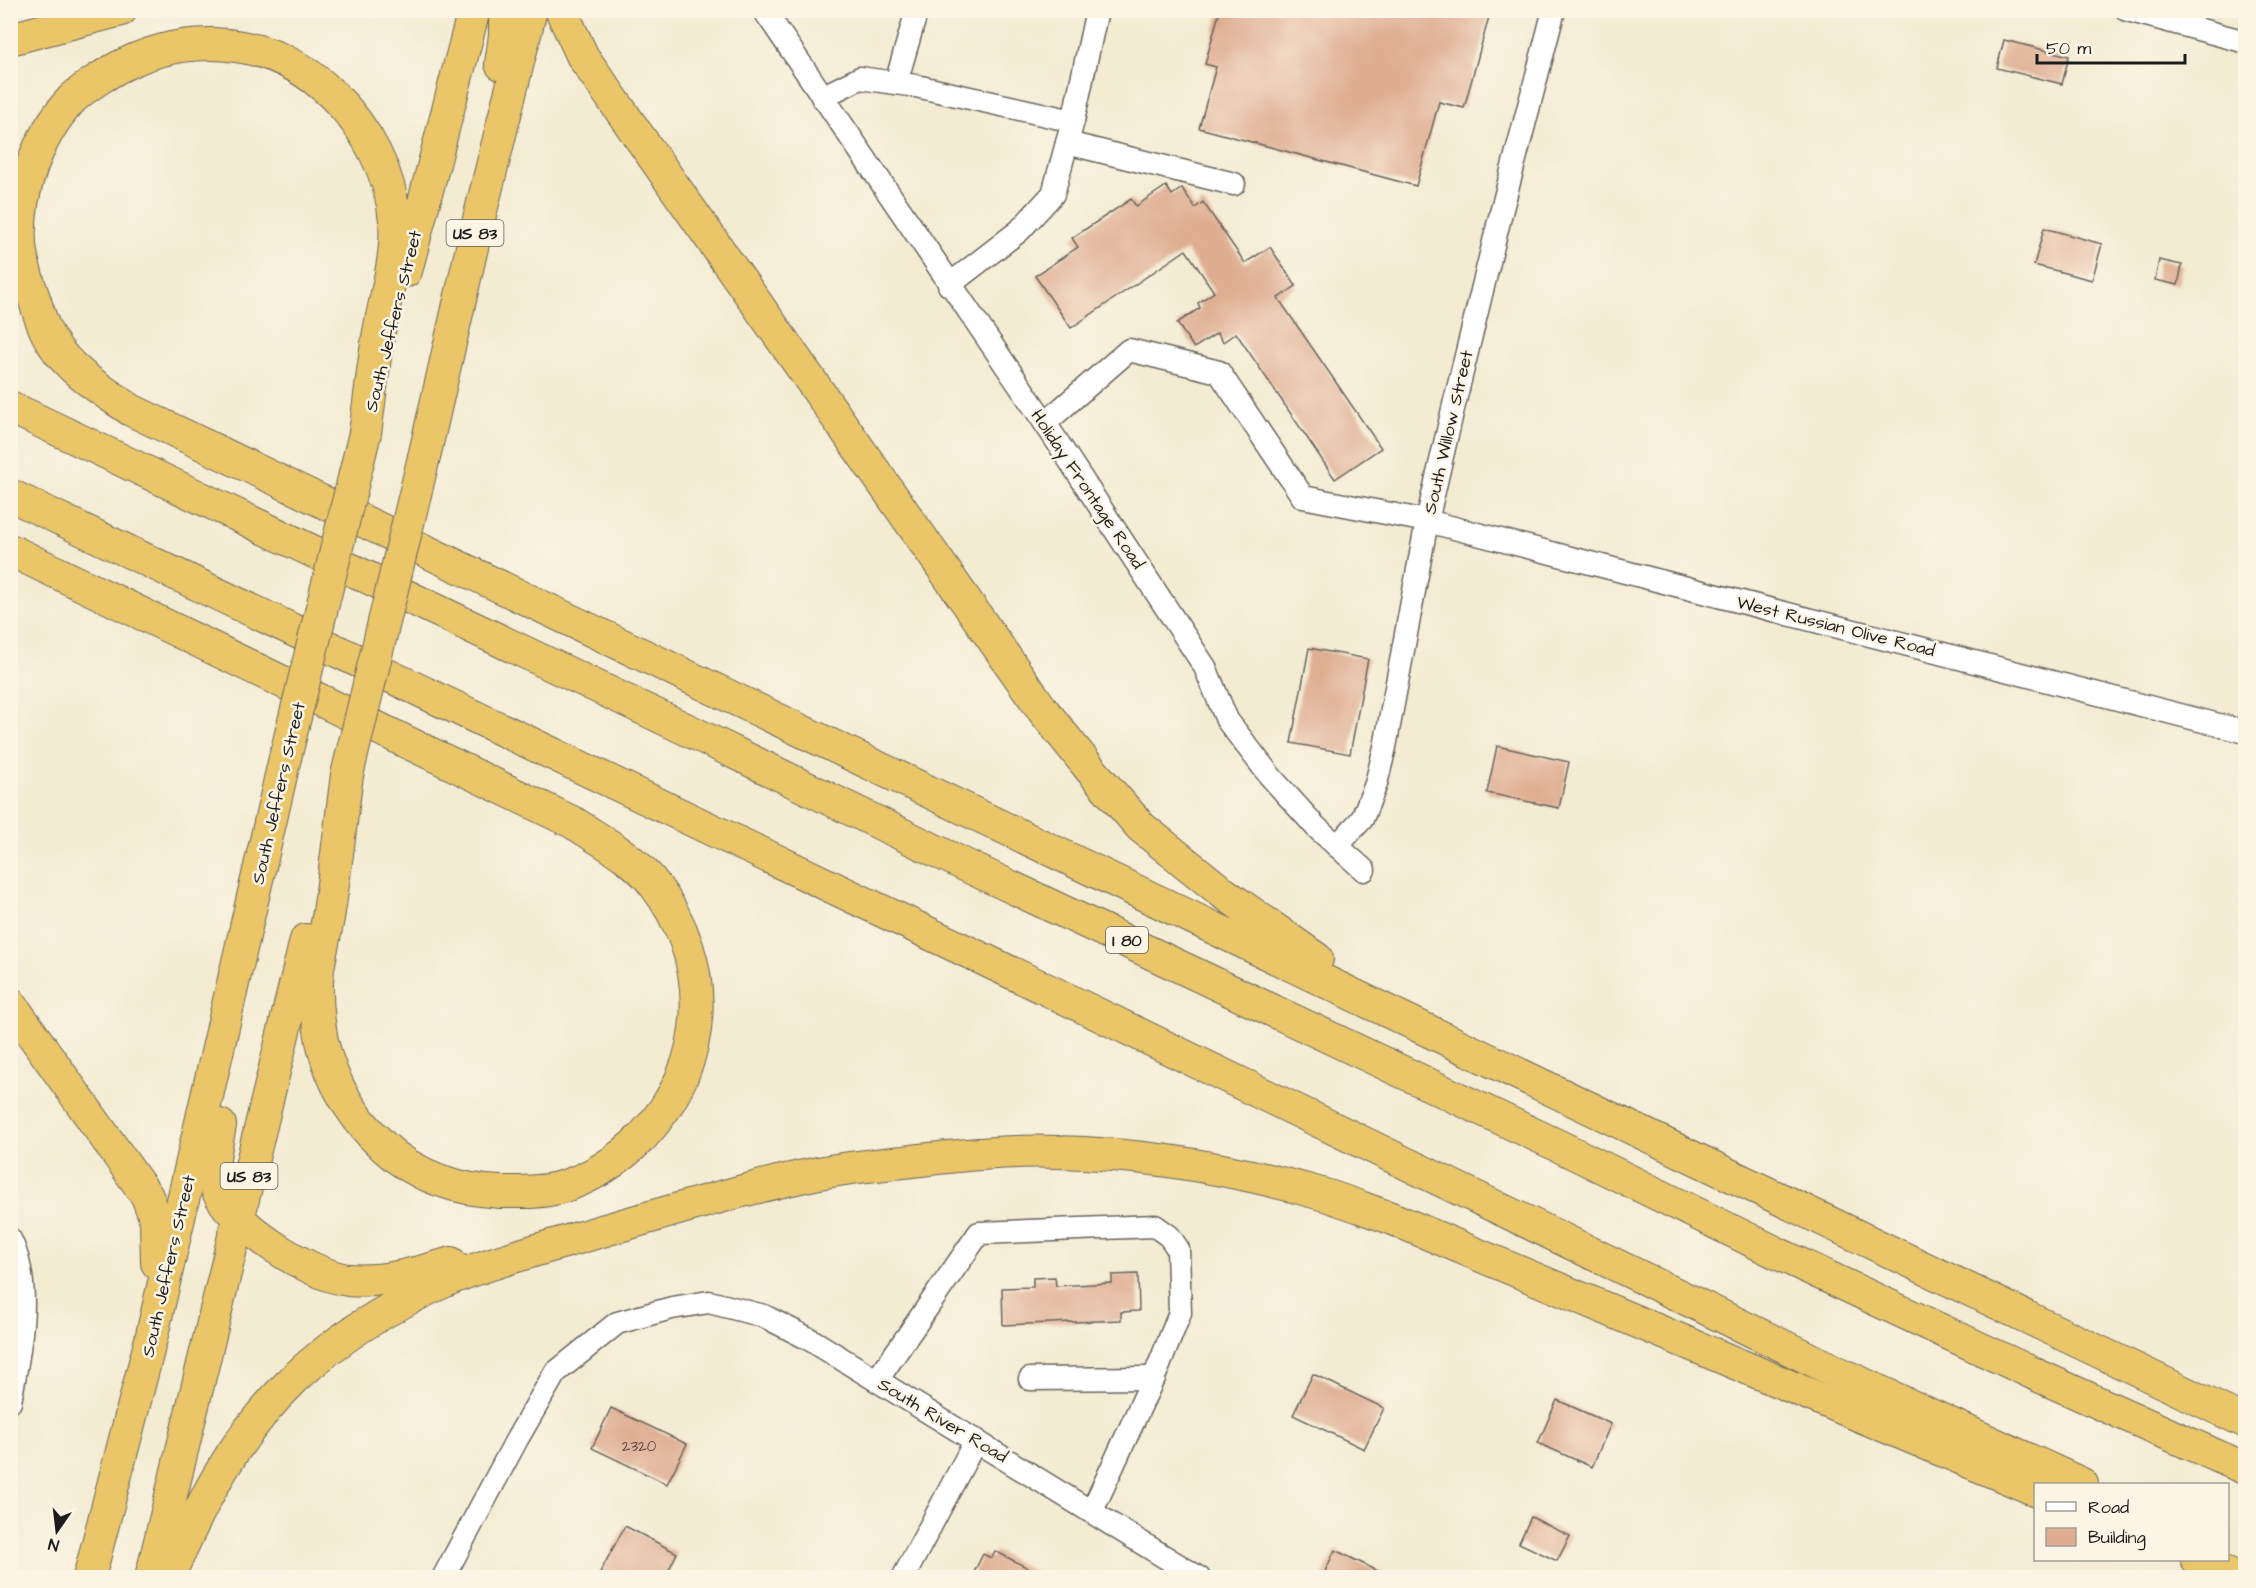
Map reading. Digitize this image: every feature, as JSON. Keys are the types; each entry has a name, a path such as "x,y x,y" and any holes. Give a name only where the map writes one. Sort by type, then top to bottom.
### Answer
{"highway":[{"path":"10,39 121,10"},
{"name":"South Jeffers Street","path":"89,1578 151,1339 244,944 285,758 365,433 474,10"},
{"path":"473,243 500,72 505,35 505,10"},
{"name":"US 83","path":"151,1578 531,10"},
{"path":"561,10 583,57 1035,700 1091,770 1141,827 1222,892 1287,939 1347,978 1481,1055"},
{"path":"365,433 378,334 391,270 395,222 387,182 371,144 353,115 320,82 290,64 262,51 226,45 187,44 159,50 125,63 73,99 50,128 35,159 23,195 20,244 26,276 40,319 54,346 82,376 122,403 142,415 2246,1422"},
{"name":"I 80","path":"10,407 681,726 967,866 1561,1147 1780,1255 2028,1371 2246,1469"},
{"path":"10,495 1063,997 1837,1372 2078,1483"},
{"path":"10,550 574,823 618,850 653,881 674,913 686,943 694,976 697,1004 696,1036 687,1066 674,1095 656,1122 612,1164 585,1178 557,1188 521,1192 483,1191 452,1185 399,1161 361,1125 344,1099 327,1060 319,1023 318,971 329,914 347,775"},
{"path":"244,944 244,1011 214,1157 213,1177 224,1202 239,1219 282,1253 337,1278 372,1280 423,1271 574,1228 689,1206"},
{"path":"10,1003 150,1202 158,1234 151,1339"},
{"path":"168,1578 190,1524 223,1465 239,1442 293,1380 328,1350 367,1322 453,1278 510,1258 689,1206 815,1174 934,1158 994,1153 1057,1152 1125,1157 1251,1177 1319,1193 1391,1218 2034,1489"},
{"path":"2229,1554 2246,1563"},
{"path":"2199,1561 2238,1578"}],"street":[{"name":"Holiday Frontage Road","path":"764,10 1045,423 1205,667 1227,720 1270,776 1316,827 1364,870"},
{"path":"896,83 917,10"},
{"path":"949,285 1019,231 1053,194 1073,121 1097,10"},
{"name":"South Willow Street","path":"1337,846 1362,819 1376,784 1427,521 1502,209 1554,10"},
{"path":"2127,10 2246,42"},
{"path":"822,98 860,78 916,86 1073,121"},
{"path":"1067,143 1234,184"},
{"name":"West Russian Olive Road","path":"1045,423 1129,350 1219,372 1304,496 1427,521 2246,732"},
{"path":"877,1380 979,1233 1155,1226 1169,1236 1178,1249 1180,1313 1154,1378 1092,1511"},
{"path":"10,1239 16,1251 23,1301 20,1346 10,1402"},
{"name":"South River Road","path":"443,1578 555,1373 617,1323 672,1308 709,1302 764,1316 811,1340 1199,1578"},
{"path":"1030,1380 1154,1378"},
{"path":"903,1578 976,1440"}],"building":[{"path":"1220,10 1479,10 1490,13 1464,108 1439,102 1416,186 1199,128 1216,67 1205,64"},
{"path":"2004,40 2069,56 2062,84 1997,68"},
{"path":"1166,186 1172,195 1182,188 1195,208 1203,202 1245,263 1270,247 1296,286 1278,298 1381,448 1335,479 1236,333 1223,342 1217,333 1194,348 1177,323 1200,308 1198,303 1214,292 1186,250 1071,328 1035,276 1078,247 1072,238 1131,199 1136,206"},
{"path":"2044,228 2102,244 2092,280 2034,265"},
{"path":"2159,260 2182,265 2178,285 2155,280"},
{"path":"1309,648 1368,659 1350,754 1291,743"},
{"path":"1497,746 1569,762 1559,808 1487,793"},
{"path":"1138,1274 1139,1311 1121,1312 1121,1320 1003,1325 1002,1288 1033,1287 1033,1278 1055,1277 1056,1286 1112,1283 1112,1275"},
{"path":"1313,1374 1384,1408 1364,1449 1293,1415"},
{"path":"1557,1400 1611,1424 1592,1467 1538,1443"},
{"path":"611,1408 687,1444 667,1484 592,1448"},
{"path":"1531,1517 1570,1536 1557,1561 1519,1543"},
{"path":"625,1526 677,1553 665,1578 597,1578"},
{"path":"1335,1550 1392,1578 1322,1578"},
{"path":"995,1551 1047,1578 971,1578 983,1554 991,1558"}]}
